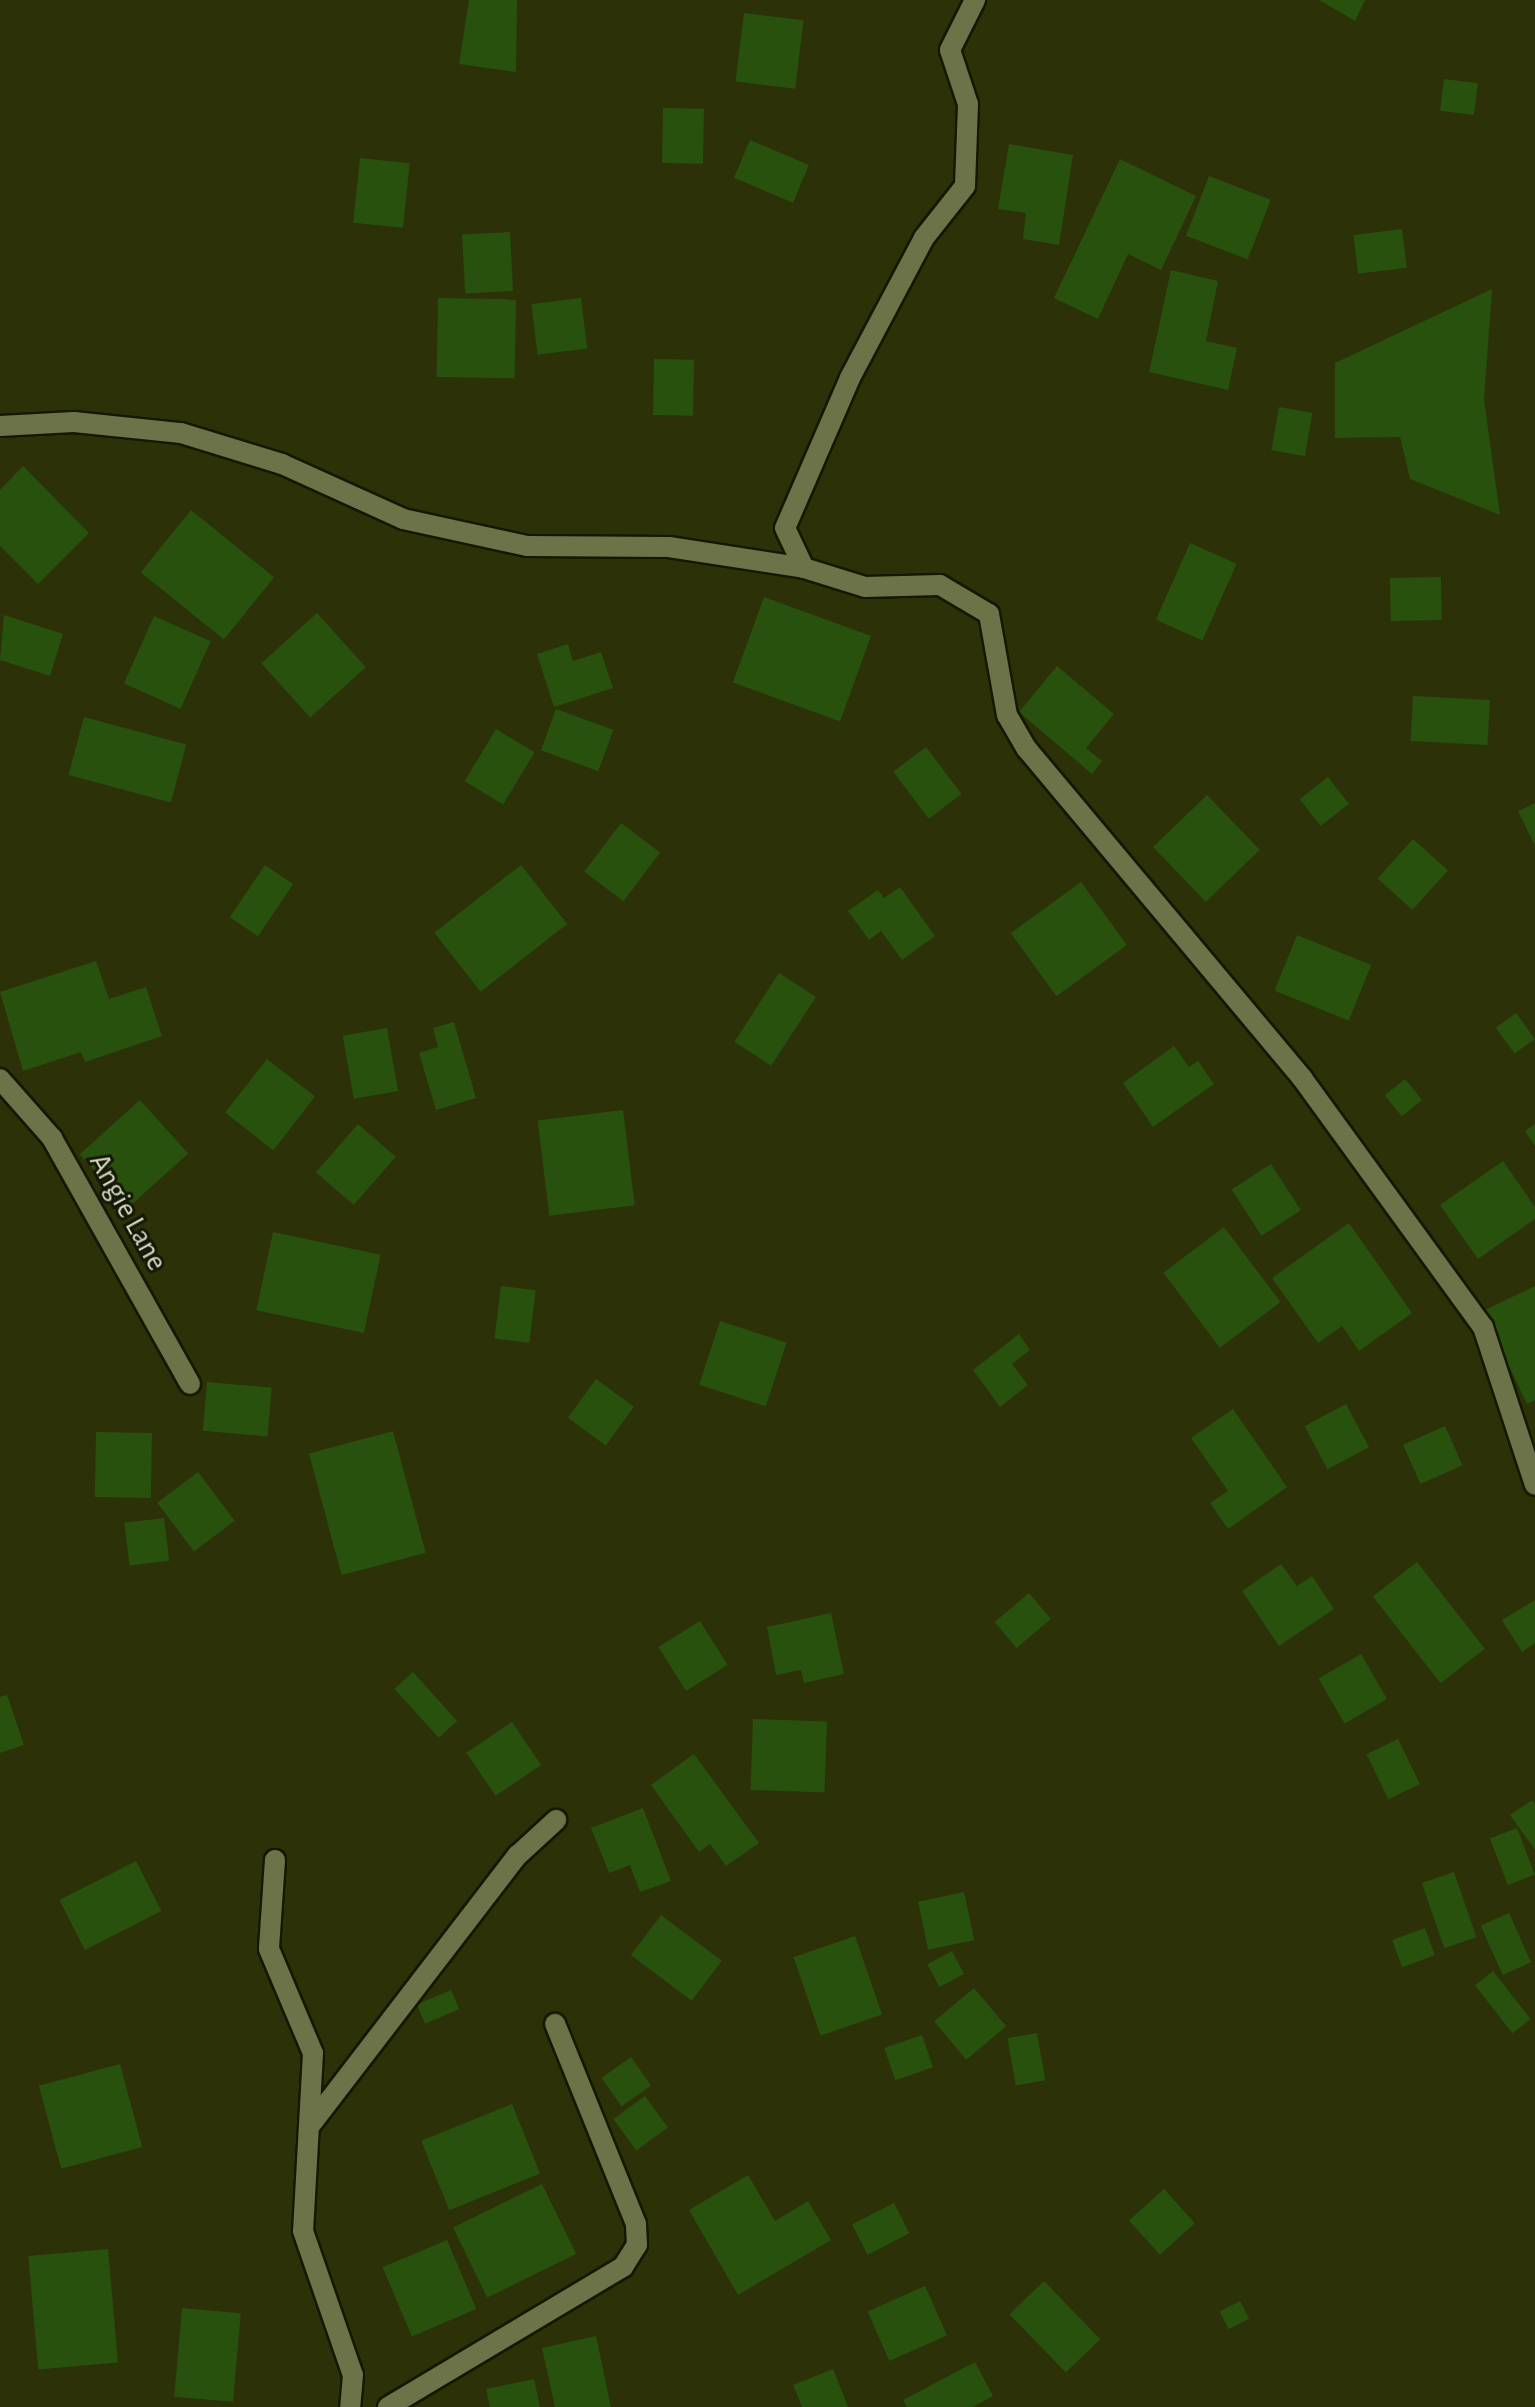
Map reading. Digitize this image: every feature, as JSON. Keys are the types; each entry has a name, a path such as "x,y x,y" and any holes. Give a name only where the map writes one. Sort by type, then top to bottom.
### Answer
{"street":[{"path":"804,568 785,528 879,322 924,238 965,186 968,104 950,50 975,0"},
{"path":"0,426 74,422 181,433 282,464 403,519 527,546 669,547 804,568 865,587 940,585 989,614 1007,715 1027,749 1302,1078 1483,1327 1535,1485"},
{"name":"Angie Lane","path":"0,1079 52,1138 190,1384"},
{"path":"312,2123 518,1855 556,1820"},
{"path":"275,1860 269,1949 313,2053 312,2123 303,2231 353,2375 350,2407"},
{"path":"388,2407 623,2267 637,2245 636,2224 555,2024"}],"building":[{"path":"469,0 517,0 516,72 459,64"},
{"path":"1319,0 1365,0 1355,21"},
{"path":"744,13 804,20 795,89 736,81"},
{"path":"1444,79 1478,83 1474,115 1440,111"},
{"path":"663,108 704,109 703,164 662,163"},
{"path":"750,140 809,165 793,203 734,178"},
{"path":"1009,144 1073,155 1059,245 1023,239 1026,213 998,209"},
{"path":"360,158 410,163 403,228 353,223"},
{"path":"1120,159 1196,196 1161,270 1128,254 1098,319 1054,298"},
{"path":"1209,176 1271,200 1248,259 1186,236"},
{"path":"1402,229 1407,268 1358,274 1353,235"},
{"path":"510,232 513,291 465,293 462,235"},
{"path":"1171,270 1218,281 1206,341 1237,348 1228,390 1149,372"},
{"path":"1492,289 1484,400 1500,515 1410,479 1400,437 1335,438 1335,363"},
{"path":"438,298 516,299 515,378 437,377"},
{"path":"581,298 587,349 538,355 531,304"},
{"path":"654,359 694,360 693,416 653,415"},
{"path":"1279,407 1312,413 1305,456 1271,450"},
{"path":"23,466 89,533 38,584 0,546 0,490"},
{"path":"191,510 274,577 224,640 141,572"},
{"path":"1190,543 1237,564 1202,640 1156,620"},
{"path":"1441,577 1442,620 1391,621 1390,578"},
{"path":"764,597 871,636 840,722 733,683"},
{"path":"317,613 366,667 310,717 261,663"},
{"path":"4,615 63,634 50,676 0,660"},
{"path":"154,616 211,641 181,709 124,684"},
{"path":"568,644 573,661 601,652 613,688 554,707 537,654"},
{"path":"1057,666 1114,714 1086,748 1102,761 1092,774 1019,712"},
{"path":"1413,696 1490,700 1488,745 1411,741"},
{"path":"556,709 613,730 598,771 541,750"},
{"path":"84,717 186,744 171,802 68,775"},
{"path":"496,729 535,752 503,804 465,781"},
{"path":"926,747 962,794 929,819 893,772"},
{"path":"1328,777 1349,804 1321,826 1300,799"},
{"path":"1207,795 1260,850 1206,902 1153,847"},
{"path":"1535,803 1535,846 1518,811"},
{"path":"621,823 660,852 623,901 584,872"},
{"path":"1413,839 1448,870 1412,910 1378,878"},
{"path":"265,865 293,884 258,936 230,917"},
{"path":"521,865 567,924 480,992 434,933"},
{"path":"1081,882 1127,945 1056,996 1011,933"},
{"path":"900,887 935,936 902,960 881,931 869,940 848,911 878,890 884,898"},
{"path":"1297,935 1371,965 1349,1021 1275,991"},
{"path":"96,961 109,999 146,987 162,1036 85,1062 81,1052 23,1071 0,992"},
{"path":"779,973 816,997 771,1066 734,1042"},
{"path":"1516,1013 1535,1039 1515,1054 1496,1028"},
{"path":"454,1022 476,1098 436,1110 419,1053 438,1047 433,1028"},
{"path":"387,1028 398,1091 354,1099 343,1036"},
{"path":"1174,1046 1189,1067 1198,1061 1214,1084 1153,1127 1123,1083"},
{"path":"267,1059 315,1097 273,1150 225,1113"},
{"path":"1405,1079 1422,1100 1402,1116 1385,1095"},
{"path":"140,1100 188,1154 128,1208 80,1154"},
{"path":"623,1110 635,1205 549,1216 538,1120"},
{"path":"358,1124 396,1157 354,1205 316,1172"},
{"path":"1535,1124 1535,1146 1525,1131"},
{"path":"1503,1161 1535,1207 1535,1219 1478,1259 1440,1205"},
{"path":"1271,1164 1301,1210 1262,1236 1232,1190"},
{"path":"1349,1223 1412,1313 1359,1351 1342,1326 1318,1343 1272,1278"},
{"path":"1224,1227 1281,1302 1220,1348 1163,1273"},
{"path":"273,1232 381,1255 364,1333 256,1310"},
{"path":"501,1286 536,1290 529,1343 495,1339"},
{"path":"1535,1286 1535,1400 1527,1404 1483,1311"},
{"path":"720,1321 787,1343 766,1406 699,1385"},
{"path":"1019,1334 1030,1350 1012,1364 1028,1385 1000,1407 973,1370"},
{"path":"596,1379 634,1407 606,1445 568,1418"},
{"path":"207,1382 272,1388 267,1436 203,1431"},
{"path":"1346,1404 1369,1447 1328,1469 1305,1426"},
{"path":"1233,1409 1287,1487 1228,1529 1210,1503 1228,1491 1191,1438"},
{"path":"1445,1426 1462,1465 1420,1484 1403,1445"},
{"path":"393,1431 426,1553 342,1575 309,1454"},
{"path":"96,1432 152,1433 151,1498 95,1497"},
{"path":"198,1472 235,1521 194,1551 157,1503"},
{"path":"164,1518 169,1561 130,1566 124,1523"},
{"path":"1417,1562 1485,1649 1441,1683 1373,1596"},
{"path":"1281,1564 1297,1586 1312,1576 1334,1609 1279,1646 1242,1591"},
{"path":"1029,1593 1051,1619 1016,1648 995,1622"},
{"path":"1535,1600 1535,1643 1522,1652 1502,1620"},
{"path":"831,1613 844,1674 804,1683 801,1670 776,1675 767,1627"},
{"path":"700,1621 728,1665 686,1691 658,1647"},
{"path":"1361,1654 1387,1699 1345,1724 1319,1678"},
{"path":"413,1672 457,1721 439,1738 394,1689"},
{"path":"7,1695 24,1745 0,1753 0,1697"},
{"path":"753,1719 827,1722 824,1793 751,1790"},
{"path":"512,1722 541,1765 495,1796 466,1753"},
{"path":"1398,1739 1420,1784 1388,1799 1367,1754"},
{"path":"694,1754 759,1843 726,1866 710,1844 699,1852 651,1785"},
{"path":"1532,1800 1535,1804 1535,1850 1510,1815"},
{"path":"643,1808 671,1881 640,1892 630,1865 609,1873 591,1828"},
{"path":"1517,1828 1535,1875 1508,1885 1490,1838"},
{"path":"136,1861 161,1911 85,1950 59,1900"},
{"path":"1454,1872 1476,1937 1444,1948 1422,1883"},
{"path":"964,1892 974,1940 928,1950 918,1902"},
{"path":"1509,1913 1531,1962 1503,1975 1481,1926"},
{"path":"661,1915 722,1961 692,2001 631,1955"},
{"path":"1425,1928 1435,1955 1402,1967 1392,1940"},
{"path":"855,1936 882,2014 821,2036 794,1957"},
{"path":"952,1951 964,1974 939,1987 927,1964"},
{"path":"1493,1971 1531,2019 1512,2033 1475,1985"},
{"path":"974,1988 1006,2026 966,2060 934,2021"},
{"path":"451,1990 459,2009 425,2024 417,2004"},
{"path":"1037,2033 1045,2080 1016,2085 1007,2038"},
{"path":"922,2035 933,2067 895,2080 884,2048"},
{"path":"631,2057 651,2086 622,2106 602,2078"},
{"path":"120,2064 142,2147 61,2169 39,2086"},
{"path":"645,2096 668,2128 636,2150 613,2119"},
{"path":"512,2104 540,2174 449,2210 421,2141"},
{"path":"748,2175 775,2221 808,2201 831,2240 738,2295 689,2210"},
{"path":"542,2184 576,2254 487,2298 453,2227"},
{"path":"1164,2189 1195,2223 1160,2255 1129,2220"},
{"path":"894,2203 909,2233 868,2255 852,2224"},
{"path":"447,2240 476,2309 412,2336 383,2267"},
{"path":"108,2249 118,2363 38,2370 28,2256"},
{"path":"1044,2281 1100,2339 1066,2373 1009,2314"},
{"path":"925,2286 947,2335 889,2361 867,2312"},
{"path":"1240,2301 1249,2319 1229,2329 1220,2311"},
{"path":"182,2308 241,2313 233,2402 174,2397"},
{"path":"596,2336 611,2407 555,2407 542,2348"},
{"path":"975,2362 993,2396 973,2407 907,2407 903,2400"},
{"path":"833,2369 848,2407 802,2407 793,2385"},
{"path":"534,2379 540,2407 490,2407 486,2389"}]}
